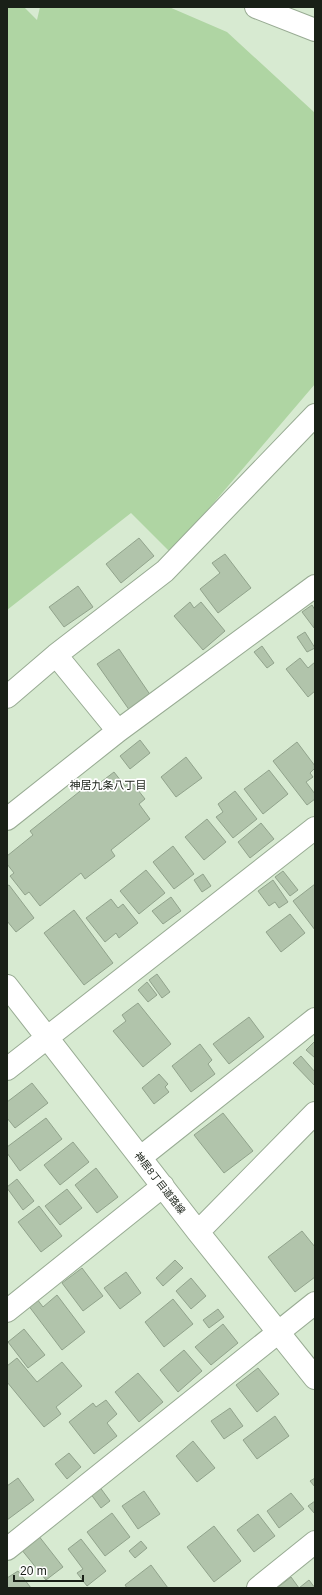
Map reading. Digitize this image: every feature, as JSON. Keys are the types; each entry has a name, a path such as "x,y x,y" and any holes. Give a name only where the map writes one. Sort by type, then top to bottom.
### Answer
{"street":[{"path":"256,7 283,12 315,30"},
{"path":"7,697 56,655 164,571 315,415"},
{"path":"7,819 118,731 315,586"},
{"path":"56,655 118,731"},
{"path":"7,1069 315,828"},
{"name":"神居8丁目道路線","path":"7,986 198,1232 315,1378"},
{"path":"141,1157 315,1019"},
{"path":"198,1232 315,1113"},
{"path":"7,1311 163,1186"},
{"path":"7,1549 315,1303"},
{"path":"258,1588 315,1542"}],"green space":[{"path":"7,7 24,7 37,20 40,7 169,7 227,32 315,113 315,384 171,553 131,513 7,610"}],"building":[{"path":"139,538 154,556 121,583 106,564"},
{"path":"225,554 251,588 218,613 200,589 220,573 212,563"},
{"path":"78,586 93,607 64,627 49,607"},
{"path":"190,602 194,608 201,602 225,631 203,650 174,616"},
{"path":"312,605 315,610 314,628 302,612"},
{"path":"305,632 315,648 307,652 297,637"},
{"path":"262,646 274,663 267,668 254,652"},
{"path":"119,649 151,696 130,711 97,664"},
{"path":"300,658 308,668 315,662 315,691 308,697 286,669"},
{"path":"140,740 150,753 130,769 120,756"},
{"path":"297,742 315,766 310,773 313,777 306,782 315,794 315,799 307,805 273,761"},
{"path":"186,757 202,778 176,797 161,777"},
{"path":"269,770 288,794 263,814 244,789"},
{"path":"114,772 125,786 131,781 145,799 139,804 150,819 111,850 115,856 85,879 81,873 40,906 29,892 25,895 10,876 14,873 7,864 7,856 33,835 30,831 84,788 88,792"},
{"path":"235,791 257,819 233,838 216,817 223,812 218,804"},
{"path":"207,819 226,842 204,860 185,837"},
{"path":"261,823 274,839 250,858 238,842"},
{"path":"173,846 194,874 174,889 153,862"},
{"path":"146,870 165,893 139,914 120,891"},
{"path":"283,871 298,890 290,896 275,877"},
{"path":"203,874 211,886 202,892 194,880"},
{"path":"273,880 288,902 279,908 275,902 269,906 258,891"},
{"path":"315,884 315,930 293,901"},
{"path":"9,885 34,918 16,932 7,921 7,886"},
{"path":"171,897 181,911 163,924 152,911"},
{"path":"111,899 118,908 123,904 138,923 119,938 116,933 105,942 86,918"},
{"path":"74,910 113,963 84,985 44,933"},
{"path":"290,914 305,933 281,952 266,932"},
{"path":"157,974 170,992 162,998 149,980"},
{"path":"147,982 157,995 148,1002 138,990"},
{"path":"138,1003 171,1044 143,1067 113,1031 126,1021 122,1015"},
{"path":"249,1017 264,1037 229,1064 213,1044"},
{"path":"315,1041 315,1058 306,1050"},
{"path":"200,1044 212,1060 208,1064 215,1074 191,1092 172,1066"},
{"path":"301,1056 315,1072 315,1086 293,1063"},
{"path":"159,1074 168,1084 165,1087 169,1092 154,1104 142,1088"},
{"path":"32,1083 48,1103 15,1128 7,1118 7,1102"},
{"path":"223,1113 253,1151 224,1173 194,1135"},
{"path":"46,1118 62,1139 20,1171 7,1153 7,1147"},
{"path":"73,1142 89,1162 60,1185 44,1165"},
{"path":"96,1168 118,1197 97,1213 75,1185"},
{"path":"17,1179 34,1201 23,1210 7,1188"},
{"path":"67,1189 82,1208 60,1225 45,1206"},
{"path":"39,1206 62,1236 41,1252 18,1222"},
{"path":"302,1231 315,1247 315,1277 295,1292 268,1257"},
{"path":"175,1260 183,1268 163,1286 156,1278"},
{"path":"82,1268 103,1296 83,1311 62,1283"},
{"path":"126,1272 141,1293 120,1309 104,1288"},
{"path":"191,1278 206,1296 191,1309 176,1291"},
{"path":"57,1295 85,1332 62,1350 28,1305 37,1299 43,1307"},
{"path":"173,1299 193,1324 164,1347 145,1322"},
{"path":"218,1309 224,1317 209,1328 203,1320"},
{"path":"223,1324 238,1343 211,1365 195,1347"},
{"path":"24,1329 45,1355 28,1368 8,1342"},
{"path":"184,1350 202,1371 178,1392 160,1370"},
{"path":"17,1358 37,1382 62,1362 82,1386 56,1407 61,1414 44,1427 7,1382 7,1366"},
{"path":"258,1368 279,1394 257,1412 236,1385"},
{"path":"138,1373 163,1402 139,1422 115,1392"},
{"path":"106,1400 117,1414 107,1423 117,1436 94,1454 69,1422 93,1403 96,1407"},
{"path":"230,1408 243,1426 224,1439 211,1421"},
{"path":"275,1416 289,1436 257,1459 243,1440"},
{"path":"193,1441 215,1468 197,1482 176,1456"},
{"path":"69,1453 81,1467 67,1479 55,1464"},
{"path":"18,1478 34,1500 7,1520 7,1486"},
{"path":"315,1478 315,1487 310,1481"},
{"path":"99,1486 110,1501 101,1508 90,1493"},
{"path":"144,1491 160,1514 138,1529 122,1506"},
{"path":"291,1493 304,1509 279,1528 267,1511"},
{"path":"315,1501 315,1514 308,1506"},
{"path":"112,1513 130,1537 105,1556 87,1532"},
{"path":"258,1514 275,1536 254,1552 237,1530"},
{"path":"214,1526 241,1561 214,1582 187,1547"},
{"path":"38,1535 63,1567 46,1580 21,1549"},
{"path":"81,1539 106,1571 87,1586 77,1573 83,1569 68,1549"},
{"path":"141,1541 147,1548 135,1558 129,1551"},
{"path":"151,1565 168,1588 127,1588 125,1585"},
{"path":"18,1571 31,1588 7,1588 7,1578"},
{"path":"291,1577 299,1588 277,1588"},
{"path":"309,1580 315,1588 299,1588"}],"district":[{"name":"神居九条八丁目","path":"108,785"}]}
